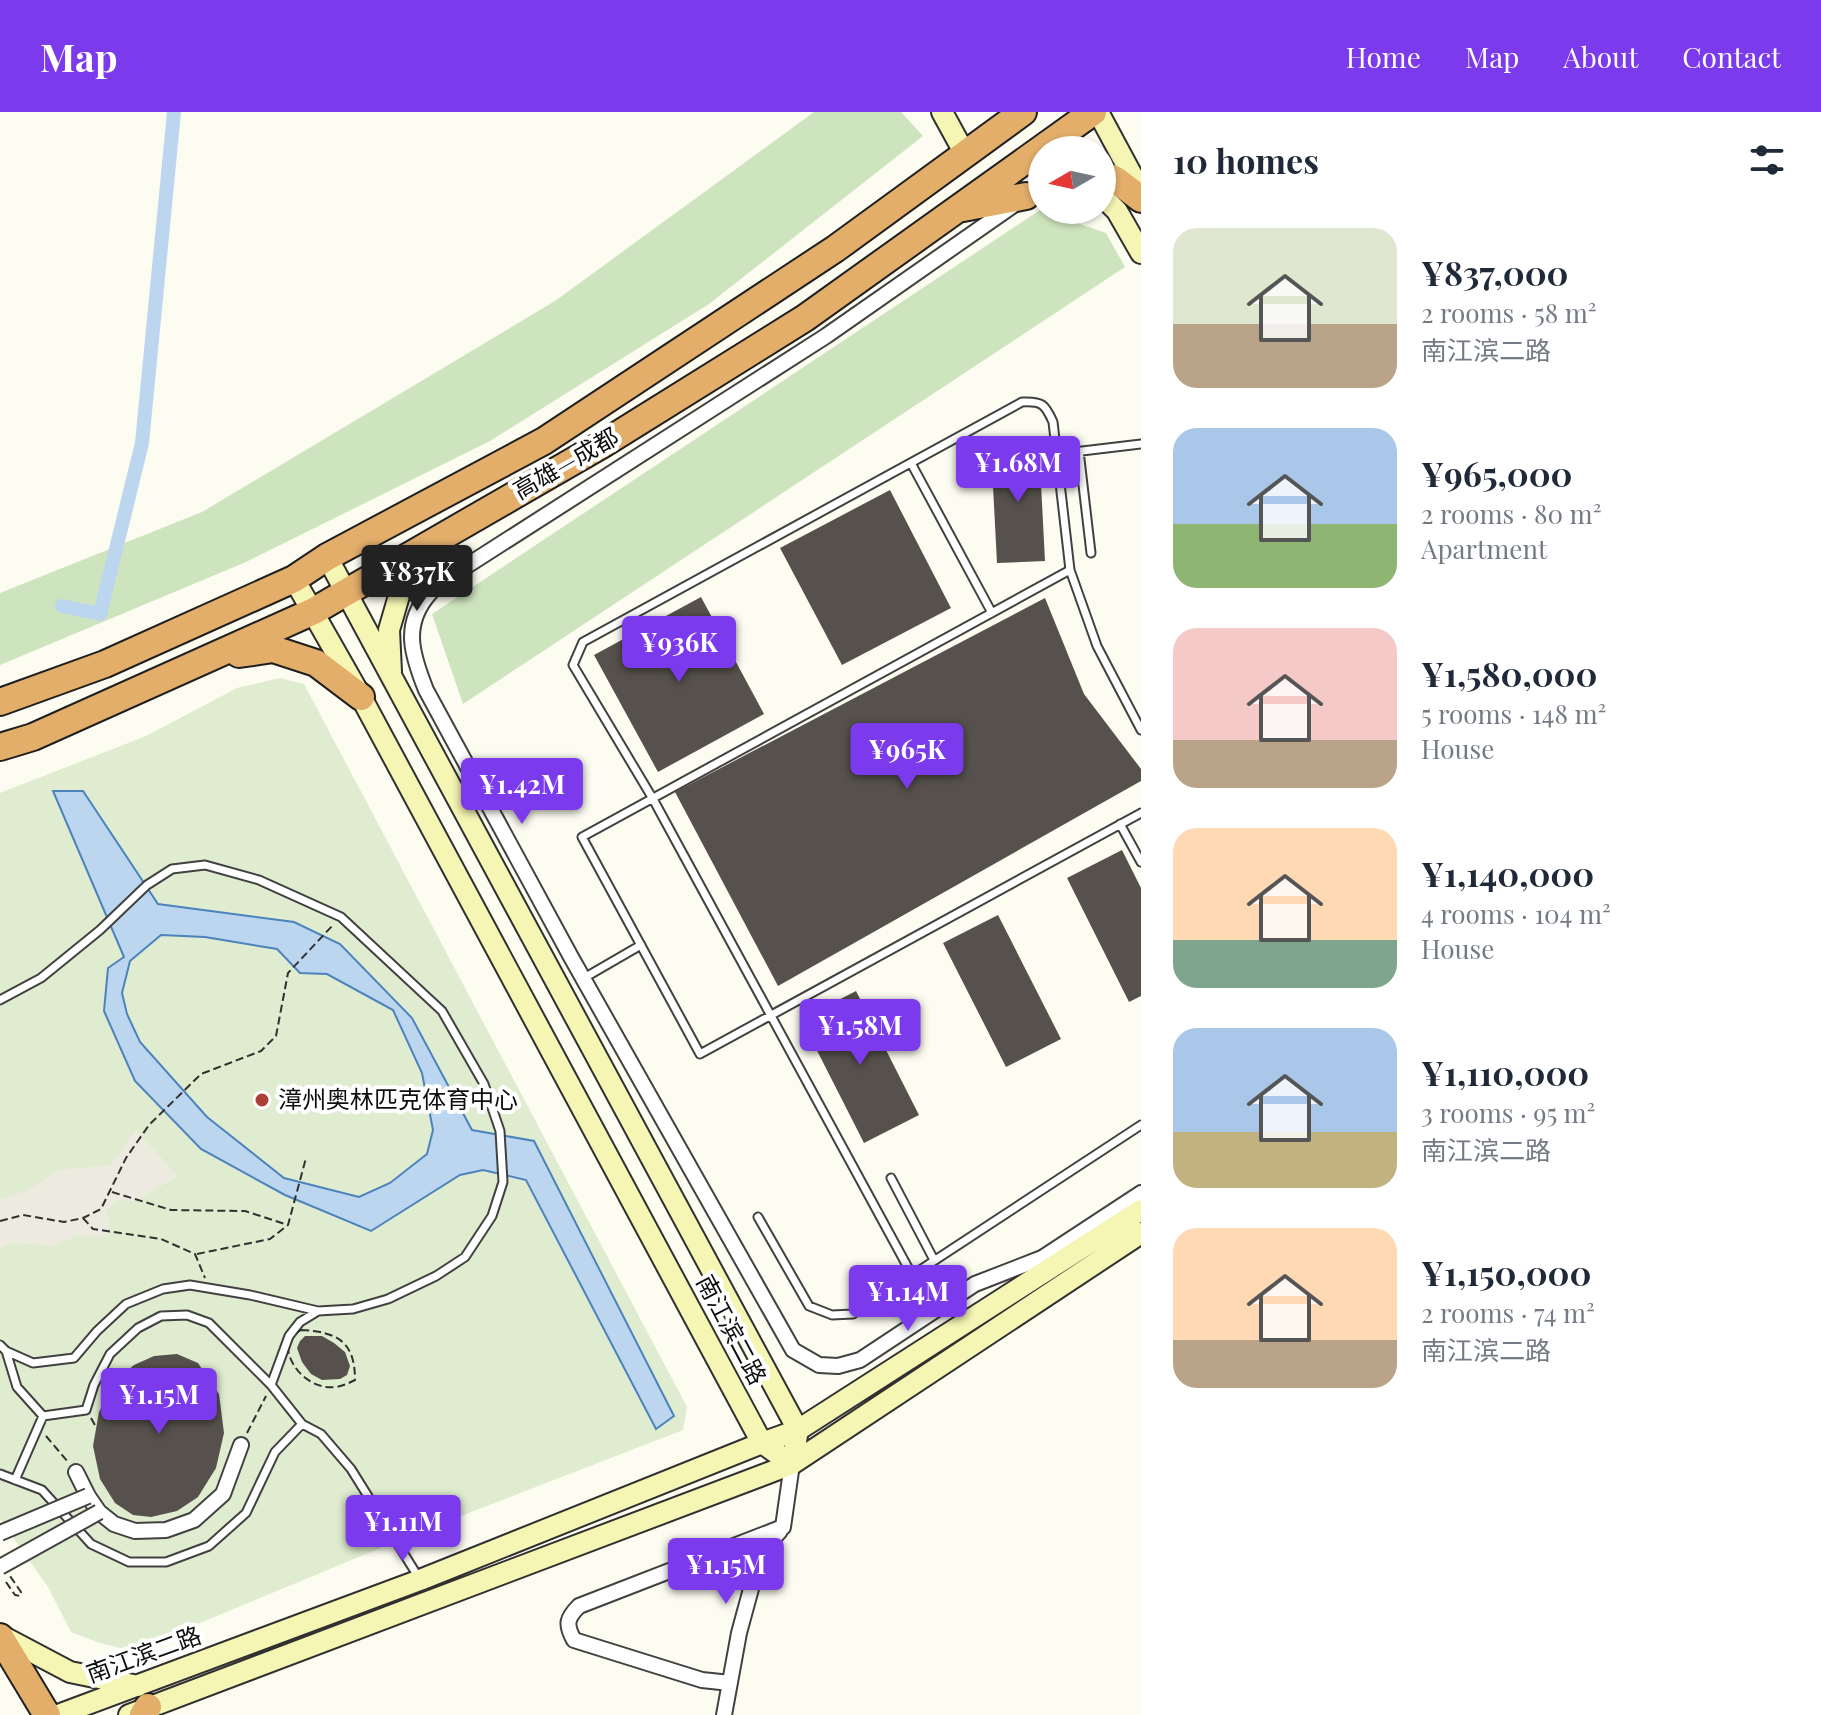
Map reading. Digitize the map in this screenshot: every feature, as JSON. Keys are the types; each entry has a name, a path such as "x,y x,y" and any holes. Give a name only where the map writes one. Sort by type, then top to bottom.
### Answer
{"highway":[{"name":"高雄—成都","path":"0,747 33,737 314,611 603,444 805,318 1095,112"},
{"name":"高雄—成都","path":"0,702 105,664 294,579 327,557 544,441 835,249 1013,117"},
{"path":"1013,169 1028,167"},
{"path":"1116,180 1141,199"},
{"path":"956,210 1028,193"},
{"path":"208,659 273,649 316,663 361,697"},
{"path":"0,1636 47,1715"}],"street":[{"path":"942,112 965,154"},
{"path":"1095,112 1141,192"},
{"path":"1028,196 826,336 454,574 429,593 412,619 413,656 426,690 583,978 793,1350 819,1365 838,1366 860,1360 975,1284 1042,1258 1141,1193"},
{"path":"1116,210 1141,253"},
{"name":"南江滨二路","path":"392,680 389,630 403,582 431,543"},
{"name":"南江滨二路","path":"327,557 798,1430"},
{"name":"南江滨二路","path":"140,1706 420,1580 762,1443 361,697 294,579"},
{"path":"762,1443 798,1430 1141,1210"},
{"name":"南江滨二路","path":"58,1715 140,1706 792,1464 1141,1233"},
{"path":"724,1715 739,1633 761,1552 783,1527 798,1430"},
{"path":"762,1443 792,1464"},
{"path":"76,1472 99,1512 114,1524 135,1531 166,1530 194,1520 223,1494 241,1445"},
{"path":"0,1533 88,1496"},
{"path":"1,1566 99,1512"},
{"path":"730,1683 702,1680 574,1640 568,1630 569,1615 579,1606 783,1527"},
{"path":"0,1636 140,1706"}],"lane":[{"path":"912,1275 653,799 573,665 583,642 1022,402 1037,402 1047,408 1053,422 1070,570 1097,646 1141,730"},
{"path":"1057,454 1141,444"},
{"path":"1079,451 1091,553"},
{"path":"911,463 992,613"},
{"path":"1070,570 582,837 700,1054 1141,813"},
{"path":"1120,824 1141,862"},
{"path":"0,1000 41,978 100,930 147,885 172,869 205,865 259,880 341,917 442,1011 484,1084 500,1131 503,1182 492,1216 465,1257 436,1276 388,1299 353,1309 318,1311 190,1285 163,1289 126,1304 74,1358 33,1363 3,1348"},
{"path":"583,978 641,945"},
{"path":"758,1217 809,1306 832,1315 853,1314 1141,1125"},
{"path":"891,1178 934,1260"},
{"path":"271,1385 289,1336 300,1322 318,1311"},
{"path":"43,1416 86,1410 94,1385 110,1354 138,1328 161,1316 187,1315 209,1323 271,1385 302,1424 321,1434 351,1469 420,1580"},
{"path":"3,1348 17,1387 43,1416"},
{"path":"15,1480 43,1416"},
{"path":"0,1474 42,1490 91,1544 129,1562 166,1562 209,1546 246,1513 275,1452 302,1424"}],"path":[{"path":"0,1221 23,1215 64,1222 83,1218 101,1209 126,1158 149,1125 201,1074 261,1051 276,1036 288,973 341,917"},
{"path":"83,1218 93,1229 161,1239 195,1254 270,1239 288,1225 306,1158"},
{"path":"111,1191 171,1210 245,1211 288,1225"},
{"path":"195,1254 210,1288"},
{"path":"301,1330 321,1331 338,1337 349,1349 355,1364 355,1380 340,1387 324,1387 308,1381 296,1368 288,1350 289,1336 301,1330"},
{"path":"241,1445 271,1385"},
{"path":"38,1428 76,1472"},
{"path":"1,1566 21,1592 20,1596 15,1595 6,1582"}],"green space":[{"path":"814,112 901,112 923,136 709,304 490,441 246,562 0,665 0,593 202,512 555,301"},
{"path":"1028,218 1028,224 1080,224 1106,233 1125,267 463,704 432,614"},
{"name":"漳州奥林匹克体育中心","path":"280,678 304,684 687,1407 683,1430 412,1535 132,1651 71,1632 48,1587 0,1519 0,793 146,736 237,688"}],"shaded area":[{"path":"136,1130 178,1176 136,1201 117,1200 105,1213 110,1221 108,1237 77,1236 52,1246 13,1243 0,1248 0,1199 26,1191 58,1170 111,1165"}],"water":[{"path":"53,791 83,791 158,904 294,922 340,944 412,1018 472,1130 534,1141 674,1416 656,1429 526,1180 483,1170 460,1175 371,1231 285,1195 201,1149 135,1081 104,1011 108,968 124,957","holes":["161,935 205,937 277,949 300,973 327,974 393,1010 422,1073 433,1130 427,1154 390,1183 359,1197 284,1178 207,1117 140,1042 127,1014 122,993 130,961"]}],"building":[{"path":"1039,445 1045,561 997,563 991,448"},
{"path":"890,490 951,608 842,665 780,548"},
{"path":"701,597 764,714 658,772 594,655"},
{"path":"1045,598 1084,694 1141,769 1141,781 778,986 675,792"},
{"path":"1122,850 1141,888 1141,996 1129,1002 1067,878"},
{"path":"998,915 1061,1039 1006,1067 943,943"},
{"path":"856,991 919,1115 864,1143 801,1019"},
{"path":"305,1336 322,1336 345,1352 350,1366 347,1375 340,1379 322,1380 311,1374 297,1348"},
{"path":"177,1354 198,1363 219,1394 224,1433 216,1468 198,1497 177,1511 151,1517 133,1515 115,1503 100,1479 93,1446 99,1412 116,1380 134,1365 154,1356"}],"waterway":[{"path":"62,606 100,614 142,443 174,112"}],"place":[{"name":"漳州奥林匹克体育中心","path":"262,1100"}]}
